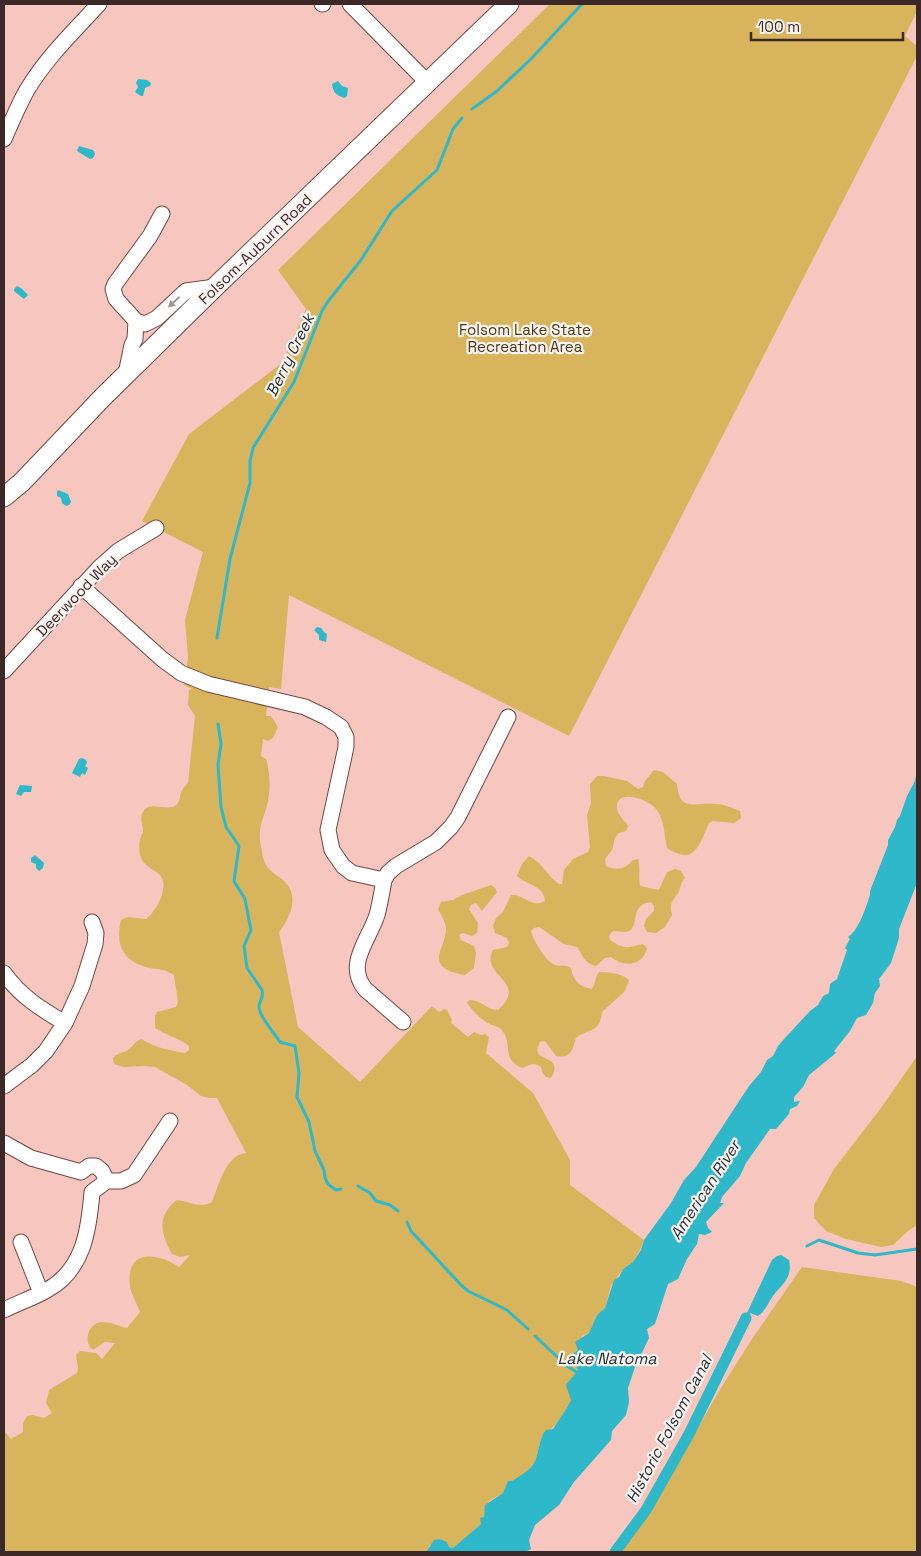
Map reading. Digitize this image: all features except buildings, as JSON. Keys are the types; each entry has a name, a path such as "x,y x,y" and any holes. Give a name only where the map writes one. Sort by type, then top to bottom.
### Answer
{"main road":[{"name":"Folsom-Auburn Road","path":"4,497 46,458 126,374 508,4"}],"street":[{"path":"4,139 28,89 44,65 99,4"},
{"path":"350,4 428,83"},
{"path":"162,214 150,236 115,284 113,289 116,300 136,321 145,324 158,318 186,291 215,287"},
{"path":"126,374 132,345 136,339 136,321"},
{"name":"Deerwood Way","path":"4,672 100,567 118,551 156,528"},
{"path":"81,586 162,659 186,675 212,685 305,707 342,727 346,737 346,746 328,830 332,850 343,866 352,873 384,880"},
{"path":"403,1022 365,989 357,976 357,960 377,915 384,880 388,873 396,866 436,842 458,817 508,717"},
{"path":"4,1086 32,1065 46,1051 65,1023 82,986 95,944 96,933 92,922"},
{"path":"4,972 21,994 33,1004 65,1023"},
{"path":"92,1192 107,1181 121,1181 134,1175 170,1121"},
{"path":"4,1143 31,1158 81,1172"},
{"path":"81,1172 89,1166 96,1166 102,1171 107,1181"},
{"path":"4,1310 41,1293 57,1283 66,1274 83,1248 87,1235 92,1192 81,1179 81,1172"},
{"path":"21,1242 41,1293"}],"green space":[{"name":"Folsom Lake State Recreation Area","path":"550,4 917,4 917,11 905,36 917,46 917,56 569,736 289,595 281,689 269,687 266,716 271,716 278,727 273,738 268,741 263,739 261,756 266,759 269,788 260,839 266,865 283,880 291,892 292,906 290,913 279,932 298,1027 360,1082 432,1006 439,1012 444,1009 447,1010 452,1020 451,1023 468,1037 474,1032 481,1035 485,1034 489,1037 486,1053 533,1093 570,1160 570,1185 644,1240 633,1262 623,1269 611,1286 605,1308 597,1315 589,1333 582,1336 578,1350 573,1354 577,1357 578,1370 570,1384 571,1400 553,1428 543,1434 534,1463 526,1472 508,1481 503,1493 489,1501 481,1524 453,1548 449,1547 447,1542 440,1539 430,1545 426,1552 4,1552 4,1434 6,1433 11,1439 23,1432 23,1423 27,1416 33,1415 44,1418 52,1413 46,1403 49,1390 77,1373 76,1355 80,1351 96,1353 102,1359 115,1343 105,1342 93,1350 88,1342 88,1333 94,1325 102,1322 127,1328 140,1312 130,1287 132,1266 137,1260 144,1257 161,1258 179,1267 190,1255 180,1257 172,1254 165,1239 162,1226 163,1219 170,1206 177,1200 199,1205 212,1202 228,1165 239,1155 246,1153 217,1098 201,1096 187,1085 155,1067 123,1067 114,1064 113,1058 128,1050 141,1039 168,1050 185,1053 189,1050 189,1046 185,1043 155,1028 157,1012 176,1007 178,1002 174,975 165,970 145,967 133,962 121,947 119,934 121,920 127,917 146,919 154,911 163,892 163,880 160,875 143,862 140,854 139,843 143,832 141,816 149,807 171,807 178,803 182,791 188,783 195,716 188,705 189,690 192,689 184,685 188,658 185,620 203,552 142,521 189,434 282,363 306,309 278,270"},
{"path":"654,770 663,772 677,784 678,793 685,803 725,805 740,811 741,818 734,823 713,821 709,823 699,845 690,854 684,855 667,848 662,819 653,806 633,797 621,798 617,809 628,826 626,831 619,833 615,838 612,850 605,859 606,866 621,868 638,859 640,886 659,890 667,872 675,869 681,871 685,878 672,903 672,915 665,927 656,933 647,932 644,926 646,919 654,911 654,906 651,902 644,904 637,912 631,930 626,932 613,931 609,935 610,940 623,947 643,944 647,948 641,959 627,964 611,957 605,958 596,966 592,965 586,961 577,947 564,944 539,927 531,931 537,945 548,960 555,965 571,968 575,980 584,987 592,989 599,972 619,974 629,980 625,991 602,1012 599,1024 576,1038 568,1055 556,1056 545,1041 540,1042 537,1050 539,1055 554,1065 554,1073 551,1078 546,1077 541,1067 536,1064 522,1068 511,1060 507,1040 501,1029 483,1020 467,1003 469,1000 473,1000 498,1010 506,1000 509,992 507,985 492,966 493,950 507,947 509,943 507,938 495,933 493,926 496,918 503,912 511,895 516,895 536,903 545,901 538,888 517,876 522,864 529,856 538,862 555,881 562,884 564,870 573,859 588,852 590,847 587,815 591,803 590,784 597,776 627,781 638,789 643,787 645,781"},
{"path":"491,885 497,892 482,911 476,903 471,905 469,909 478,923 477,933 472,936 463,933 459,935 461,940 474,946 476,953 474,968 465,975 447,970 439,960 446,931 445,923 438,909 441,902 453,900"},
{"path":"917,1056 917,1225 893,1245 881,1247 846,1239 826,1231 814,1218 814,1205 834,1169 881,1108"},
{"path":"802,1267 901,1281 917,1287 917,1552 619,1552 654,1504 719,1391 752,1339"}],"water":[{"path":"138,79 147,80 151,83 150,86 145,88 143,96 135,92 138,87 136,83"},
{"path":"338,81 342,86 348,88 347,96 344,98 333,89 332,84"},
{"path":"79,146 93,150 95,154 93,158 90,159 77,151"},
{"path":"17,286 28,295 24,299 14,291"},
{"path":"58,490 68,494 71,502 69,505 66,506 62,503 61,498 57,496"},
{"path":"317,627 327,634 326,642 319,640 319,635 314,630"},
{"path":"79,759 86,760 85,766 88,768 85,775 82,773 80,777 72,773"},
{"name":"Lake Natoma","path":"917,771 917,883 899,929 899,938 891,963 879,979 880,986 875,993 873,1003 866,1015 857,1018 850,1031 834,1051 836,1053 809,1075 803,1087 794,1097 794,1102 800,1101 797,1106 790,1109 789,1114 776,1129 770,1129 746,1163 740,1176 722,1197 720,1203 724,1203 706,1222 712,1232 705,1235 699,1234 697,1244 687,1259 678,1279 668,1284 655,1324 647,1329 649,1338 635,1367 628,1388 629,1402 626,1415 612,1431 611,1440 574,1482 559,1505 535,1525 529,1540 531,1549 525,1552 426,1552 434,1540 440,1539 447,1542 449,1547 453,1548 481,1524 480,1518 484,1517 485,1505 503,1493 508,1481 526,1472 534,1463 543,1434 546,1430 553,1429 571,1400 566,1385 578,1370 576,1366 577,1357 573,1354 578,1350 575,1342 589,1333 597,1315 605,1308 614,1280 619,1277 623,1269 633,1262 641,1250 644,1240 671,1203 684,1180 696,1167 749,1086 761,1072 767,1060 773,1056 778,1046 810,1011 818,1005 823,996 829,993 830,984 837,979 847,950 845,948 850,939 848,937 856,929 862,918 870,891 888,845 888,840 915,781"},
{"path":"20,785 32,786 31,792 24,792 21,796 16,794"},
{"path":"35,855 44,863 43,868 39,871 36,868 36,864 31,862 31,858"},
{"path":"781,1255 789,1260 790,1266 786,1280 761,1314 758,1316 750,1313 747,1318 745,1317 772,1260"}],"waterway":[{"name":"Berry Creek","path":"472,109 497,91 531,59 582,4"},
{"name":"Berry Creek","path":"217,638 230,559 250,483 250,461 253,448 294,382 322,311 361,260 392,211 437,170 453,129 462,118"},
{"path":"218,724 221,744 218,765 221,807 226,827 239,846 234,881 245,899 251,930 244,946 247,968 262,990 259,1006 264,1020 280,1042 295,1046 299,1073 297,1097 309,1122 315,1151 324,1170 325,1178 328,1184 336,1190 341,1189"},
{"path":"358,1186 370,1193 376,1201 390,1205 398,1211"},
{"path":"407,1222 411,1231 461,1285 468,1291 507,1310 528,1329"},
{"path":"807,1246 819,1240 858,1253 875,1255 917,1249"},
{"name":"Historic Folsom Canal","path":"615,1552 646,1510 689,1434 746,1318"},
{"path":"535,1336 567,1366 578,1373"}],"water label":[{"name":"American River","path":"705,1190"}]}
